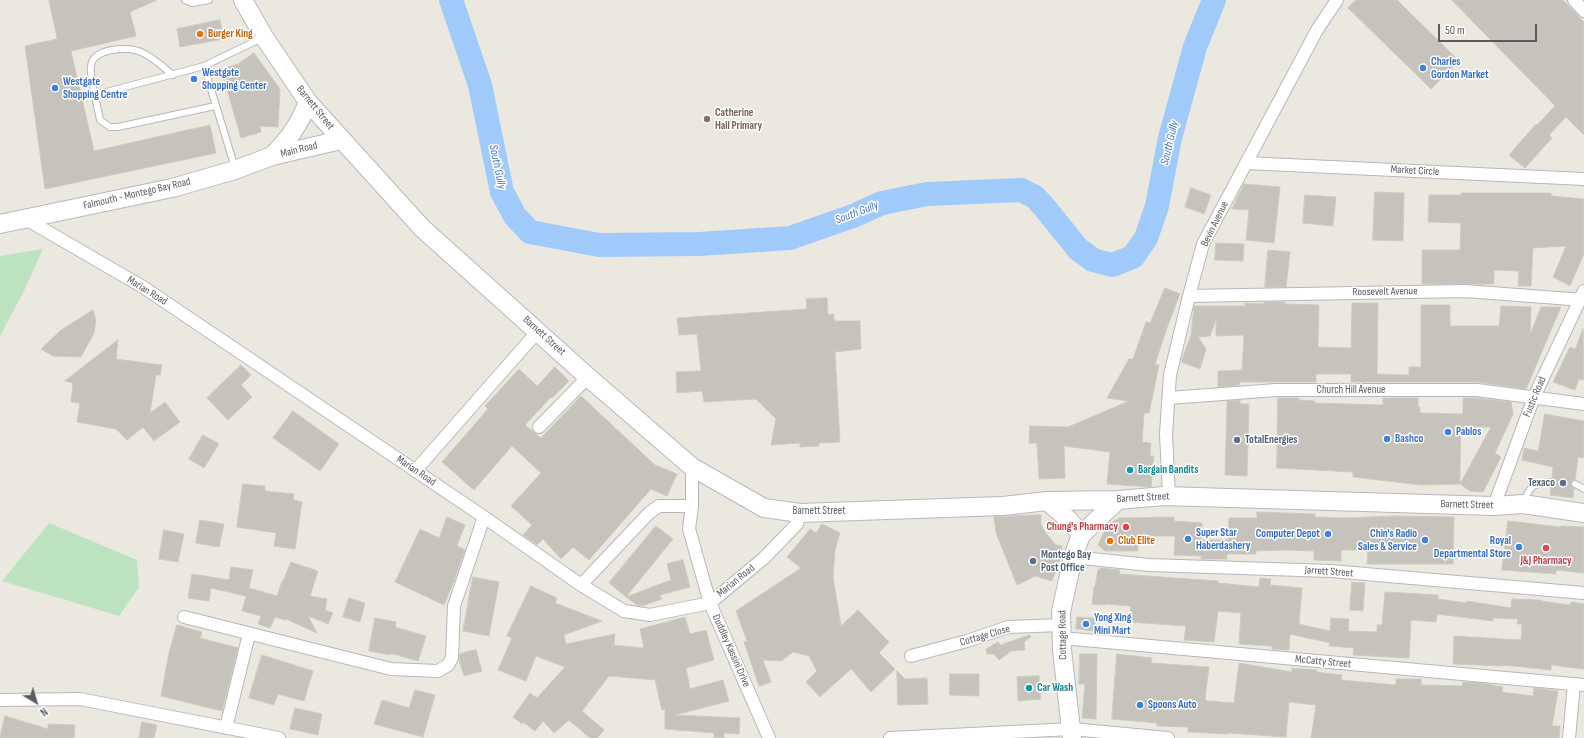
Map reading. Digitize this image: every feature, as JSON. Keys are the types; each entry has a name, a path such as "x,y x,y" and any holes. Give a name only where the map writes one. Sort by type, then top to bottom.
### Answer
{"main road":[{"name":"Barnett Street","path":"243,0 264,37 308,102 422,228 588,377 692,467 764,508 800,513 1002,506 1047,501 1118,500 1169,496 1494,506 1523,504 1584,513"},
{"name":"Main Road","path":"272,156 287,141 300,121 308,102"},
{"name":"Main Road","path":"272,156 341,140"},
{"name":"Falmouth - Montego Bay Road","path":"0,224 172,188 235,170 272,156"},
{"name":"Cottage Road","path":"1072,733 1061,632 1061,612 1073,557 1081,535 1118,500"},
{"path":"1047,501 1068,519 1081,535"}],"street":[{"name":"Bevin Avenue","path":"1169,496 1166,434 1170,375 1203,244 1316,30 1337,0"},
{"path":"1574,0 1584,11"},
{"name":"Market Circle","path":"1246,163 1584,179"},
{"name":"Marian Road","path":"24,218 143,287 484,517 581,585 624,611 650,615 710,603 764,558 797,524 800,513"},
{"name":"Roosevelt Avenue","path":"1189,296 1465,291 1583,297"},
{"name":"Fustic Road","path":"1494,506 1534,396 1583,297"},
{"path":"415,471 538,331"},
{"path":"539,426 588,377"},
{"name":"Church Hill Avenue","path":"1168,398 1276,390 1477,390 1534,396 1584,404"},
{"name":"Duddley Kassini Drive","path":"692,467 692,506 690,530 710,603 769,738"},
{"path":"581,585 649,513 659,506 692,506"},
{"path":"184,617 392,669 438,671 448,665 452,658 454,606 484,517"},
{"name":"Jarrett Street","path":"1073,557 1149,564 1331,571 1584,593"},
{"name":"Cottage Close","path":"911,656 967,641 1008,627 1061,632"},
{"name":"McCatty Street","path":"1061,632 1579,685"},
{"path":"226,728 249,634"},
{"path":"1569,738 1579,685"},
{"path":"0,700 80,699 279,738"},
{"path":"890,738 1072,733 1168,738"}],"lane":[{"path":"185,0 192,3 209,0"},
{"path":"95,95 204,66 264,37"},
{"path":"173,75 140,51 129,48 104,52 95,57 91,66 100,120 106,125 114,127 215,106"},
{"path":"204,66 235,170"},
{"path":"1523,504 1529,489 1537,483 1551,482"},
{"path":"1575,484 1584,489"}],"green space":[{"path":"43,249 23,293 0,336 0,256"},
{"path":"49,523 137,560 139,587 119,616 2,581"}],"building":[{"name":"Westgate Shopping Centre","path":"49,0 157,0 130,12 136,36 71,51 94,151 210,125 216,153 45,189 25,46 57,39"},
{"path":"1356,0 1397,0 1459,61 1431,89 1348,8"},
{"path":"1452,0 1563,0 1584,22 1584,135 1566,117 1549,135 1552,138 1525,168 1509,155 1536,124 1537,125 1555,106"},
{"name":"Burger King","path":"220,20 224,39 180,47 177,29"},
{"path":"254,53 280,89 278,127 260,126 261,132 241,138 221,69 238,64"},
{"path":"1244,184 1280,187 1274,243 1246,240 1249,210 1232,209"},
{"path":"1191,188 1211,195 1204,214 1185,207"},
{"path":"1375,192 1404,193 1403,241 1373,240"},
{"path":"1461,193 1551,193 1551,196 1584,199 1584,254 1570,286 1553,277 1566,246 1533,248 1531,286 1518,286 1519,271 1494,270 1494,284 1422,284 1422,250 1460,250 1461,223 1428,222 1429,195 1461,195"},
{"path":"1305,195 1336,197 1333,226 1303,223"},
{"path":"1216,243 1244,244 1243,261 1215,260"},
{"path":"1268,250 1290,252 1286,287 1265,287"},
{"path":"1165,288 1180,294 1155,364 1159,365 1149,413 1144,413 1142,442 1151,443 1150,456 1154,456 1151,487 1107,484 1110,452 1064,446 1065,478 1039,479 1037,443 1029,443 1030,426 1068,427 1129,401 1107,398 1129,359 1133,359 1146,322 1150,323"},
{"path":"827,298 828,315 834,314 834,321 860,321 861,349 835,352 840,442 819,443 819,446 800,447 800,443 771,445 776,419 756,399 704,402 702,391 677,393 676,372 701,371 697,334 679,335 677,318 807,309 806,299"},
{"path":"1264,302 1319,305 1318,347 1351,348 1352,303 1378,303 1377,374 1409,375 1409,367 1421,367 1421,305 1450,305 1450,326 1499,326 1501,306 1531,307 1530,335 1541,307 1561,307 1526,389 1477,382 1351,382 1351,374 1316,374 1316,382 1239,382 1240,385 1218,387 1218,371 1242,370 1244,335 1216,336 1216,319 1210,336 1198,337 1206,349 1200,369 1181,362 1191,335 1194,306 1245,306 1245,303 1264,304"},
{"path":"93,310 96,320 94,333 81,357 53,356 41,349 60,331"},
{"path":"1583,329 1584,380 1579,379 1575,390 1553,382 1570,347 1575,349"},
{"path":"118,340 116,359 162,365 160,375 156,375 150,413 165,402 180,422 154,441 143,427 127,440 116,429 77,422 80,403 71,402 73,383 65,381"},
{"path":"241,365 251,375 241,385 252,397 228,420 207,398"},
{"path":"555,367 569,381 552,398 551,397 525,425 541,438 581,396 655,465 677,474 667,496 651,489 589,560 573,547 561,559 543,539 537,545 523,535 532,525 511,506 541,473 512,446 474,490 442,462 488,409 485,406 519,369 537,386"},
{"path":"1278,398 1299,398 1299,400 1315,401 1315,403 1383,405 1383,398 1418,398 1420,413 1463,414 1463,398 1511,402 1513,414 1495,453 1501,457 1483,492 1470,491 1460,484 1421,485 1353,477 1353,472 1277,468","holes":["1461,427 1491,427 1460,484"]},
{"name":"TotalEnergies","path":"1240,400 1240,404 1249,404 1247,476 1225,475 1227,401"},
{"path":"293,411 339,444 320,471 273,438"},
{"path":"1545,414 1584,421 1584,458 1578,457 1575,480 1572,480 1571,484 1574,489 1573,498 1550,495 1551,487 1555,482 1552,478 1553,467 1522,460 1524,448 1538,451"},
{"path":"203,435 219,444 204,468 189,459"},
{"path":"243,484 265,486 265,491 294,494 293,500 302,502 295,549 274,546 276,533 237,527"},
{"path":"1257,512 1315,514 1315,517 1342,518 1397,516 1454,517 1453,564 1367,564 1368,550 1341,550 1341,561 1314,560 1314,551 1285,550 1256,551 1256,554 1227,554 1227,559 1201,559 1201,556 1174,555 1175,536 1143,536 1143,538 1138,538 1138,551 1105,551 1098,545 1107,525 1119,518 1174,517 1174,521 1202,523 1201,540 1228,540 1229,518 1257,518"},
{"name":"Montego Bay Post Office","path":"1041,515 1041,524 1045,532 1056,545 1062,546 1061,556 1052,581 1035,576 1017,585 996,533 994,517"},
{"path":"447,517 465,525 457,546 465,550 444,605 395,582 420,529 439,538"},
{"path":"200,520 224,524 219,547 196,543"},
{"path":"1508,521 1561,527 1584,527 1584,573 1556,570 1556,574 1502,570"},
{"path":"822,524 840,533 835,550 833,577 841,626 858,610 889,642 879,653 895,669 871,692 851,669 820,697 806,682 817,671 809,656 793,652 781,661 763,660 771,682 759,686 744,642 747,641 736,611 801,568 787,557 810,529 816,533"},
{"path":"656,526 673,539 626,597 609,583"},
{"path":"164,530 184,534 178,562 159,559"},
{"path":"683,560 690,587 660,595 662,599 642,606 637,605 626,597 671,580 667,564"},
{"path":"291,562 318,571 310,596 327,599 325,610 333,613 328,624 308,616 317,633 286,619 275,617 270,628 258,624 261,616 242,611 246,596 211,588 209,601 188,598 192,574 229,580 231,567 253,570 249,588 277,596"},
{"path":"1102,568 1120,570 1119,574 1218,581 1218,583 1259,587 1260,578 1271,579 1270,585 1302,588 1299,624 1330,631 1331,618 1349,619 1348,631 1377,632 1377,625 1382,625 1385,592 1438,595 1438,599 1467,603 1467,601 1511,608 1512,599 1541,600 1570,605 1571,602 1584,604 1584,669 1551,665 1551,670 1503,665 1453,664 1454,636 1521,640 1522,624 1517,624 1518,619 1493,618 1493,621 1437,614 1436,622 1411,620 1409,658 1353,655 1354,648 1329,646 1330,643 1290,634 1289,650 1272,649 1272,646 1239,644 1241,613 1218,611 1214,642 1184,640 1186,626 1129,622 1131,606 1092,604 1098,570"},
{"path":"473,577 499,582 489,636 463,631"},
{"path":"1352,582 1365,583 1363,611 1350,610"},
{"path":"531,586 557,598 555,603 602,621 564,635 566,644 615,634 614,645 644,648 640,629 685,617 690,634 706,630 714,660 686,668 690,689 723,680 729,701 675,715 740,718 739,734 724,733 724,738 714,738 714,733 665,729 665,709 662,710 655,680 609,676 582,711 604,730 597,738 590,738 569,720 554,733 543,721 535,731 523,722 522,724 513,717 530,693 537,698 565,667 536,656 526,681 498,670 512,638 507,636"},
{"path":"349,598 365,603 360,622 343,617"},
{"name":"Yong Xing Mini Mart","path":"1077,617 1096,618 1095,631 1076,629"},
{"path":"375,618 396,622 395,627 426,636 418,661 390,653 390,655 369,651"},
{"path":"177,625 202,632 200,638 238,648 222,711 161,696 169,653"},
{"path":"1030,635 1031,637 1024,642 1025,650 1011,651 999,660 994,654 987,654 986,649 998,642 1000,645"},
{"path":"476,650 482,671 464,676 459,660 460,654"},
{"path":"1080,654 1097,654 1096,719 1082,718 1085,684 1079,684"},
{"path":"1117,654 1152,658 1151,663 1209,667 1205,699 1207,701 1234,703 1239,663 1292,672 1292,668 1317,670 1316,672 1342,675 1341,680 1396,685 1396,679 1421,679 1421,685 1462,686 1463,682 1482,683 1503,687 1502,692 1533,696 1534,688 1558,691 1552,726 1560,726 1559,738 1311,738 1316,705 1289,702 1286,737 1188,732 1188,727 1157,726 1157,723 1112,719"},
{"path":"262,655 313,671 304,701 278,694 274,705 249,698"},
{"path":"897,671 905,679 927,678 928,704 898,705"},
{"path":"950,674 979,674 979,696 950,695"},
{"name":"Car Wash","path":"1039,676 1041,699 1018,701 1017,677"},
{"path":"415,690 435,695 423,737 374,724 382,700 409,708"},
{"path":"295,708 322,714 318,735 290,729"},
{"path":"5,716 48,729 48,724 75,725 74,738 0,738"},
{"path":"142,722 157,725 154,738 139,738"}],"waterway":[{"name":"South Gully","path":"451,0 480,85 502,192 515,216 530,232 599,245 699,244 790,238 853,216 882,203 927,194 1021,190 1035,197 1078,249 1093,260 1112,265 1133,257 1146,238 1157,206 1170,138 1195,47 1214,0"}],"place":[{"name":"Burger King","path":"200,34"},
{"name":"Charles Gordon Market","path":"1423,68"},
{"name":"Westgate Shopping Center","path":"194,79"},
{"name":"Westgate Shopping Centre","path":"55,88"},
{"name":"Catherine Hall Primary","path":"707,119"},
{"name":"Pablos","path":"1448,432"},
{"name":"Bashco","path":"1387,439"},
{"name":"TotalEnergies","path":"1237,440"},
{"name":"Bargain Bandits","path":"1130,470"},
{"name":"Texaco","path":"1563,483"},
{"name":"Chung's Pharmacy","path":"1126,527"},
{"name":"Computer Depot","path":"1328,534"},
{"name":"Super Star Haberdashery","path":"1188,539"},
{"name":"Chin's Radio Sales & Service","path":"1425,540"},
{"name":"Club Elite","path":"1110,541"},
{"name":"Royal Departmental Store","path":"1519,547"},
{"name":"J&J Pharmacy","path":"1546,548"},
{"name":"Montego Bay Post Office","path":"1033,561"},
{"name":"Yong Xing Mini Mart","path":"1086,624"},
{"name":"Car Wash","path":"1029,688"},
{"name":"Spoons Auto","path":"1140,705"}]}
